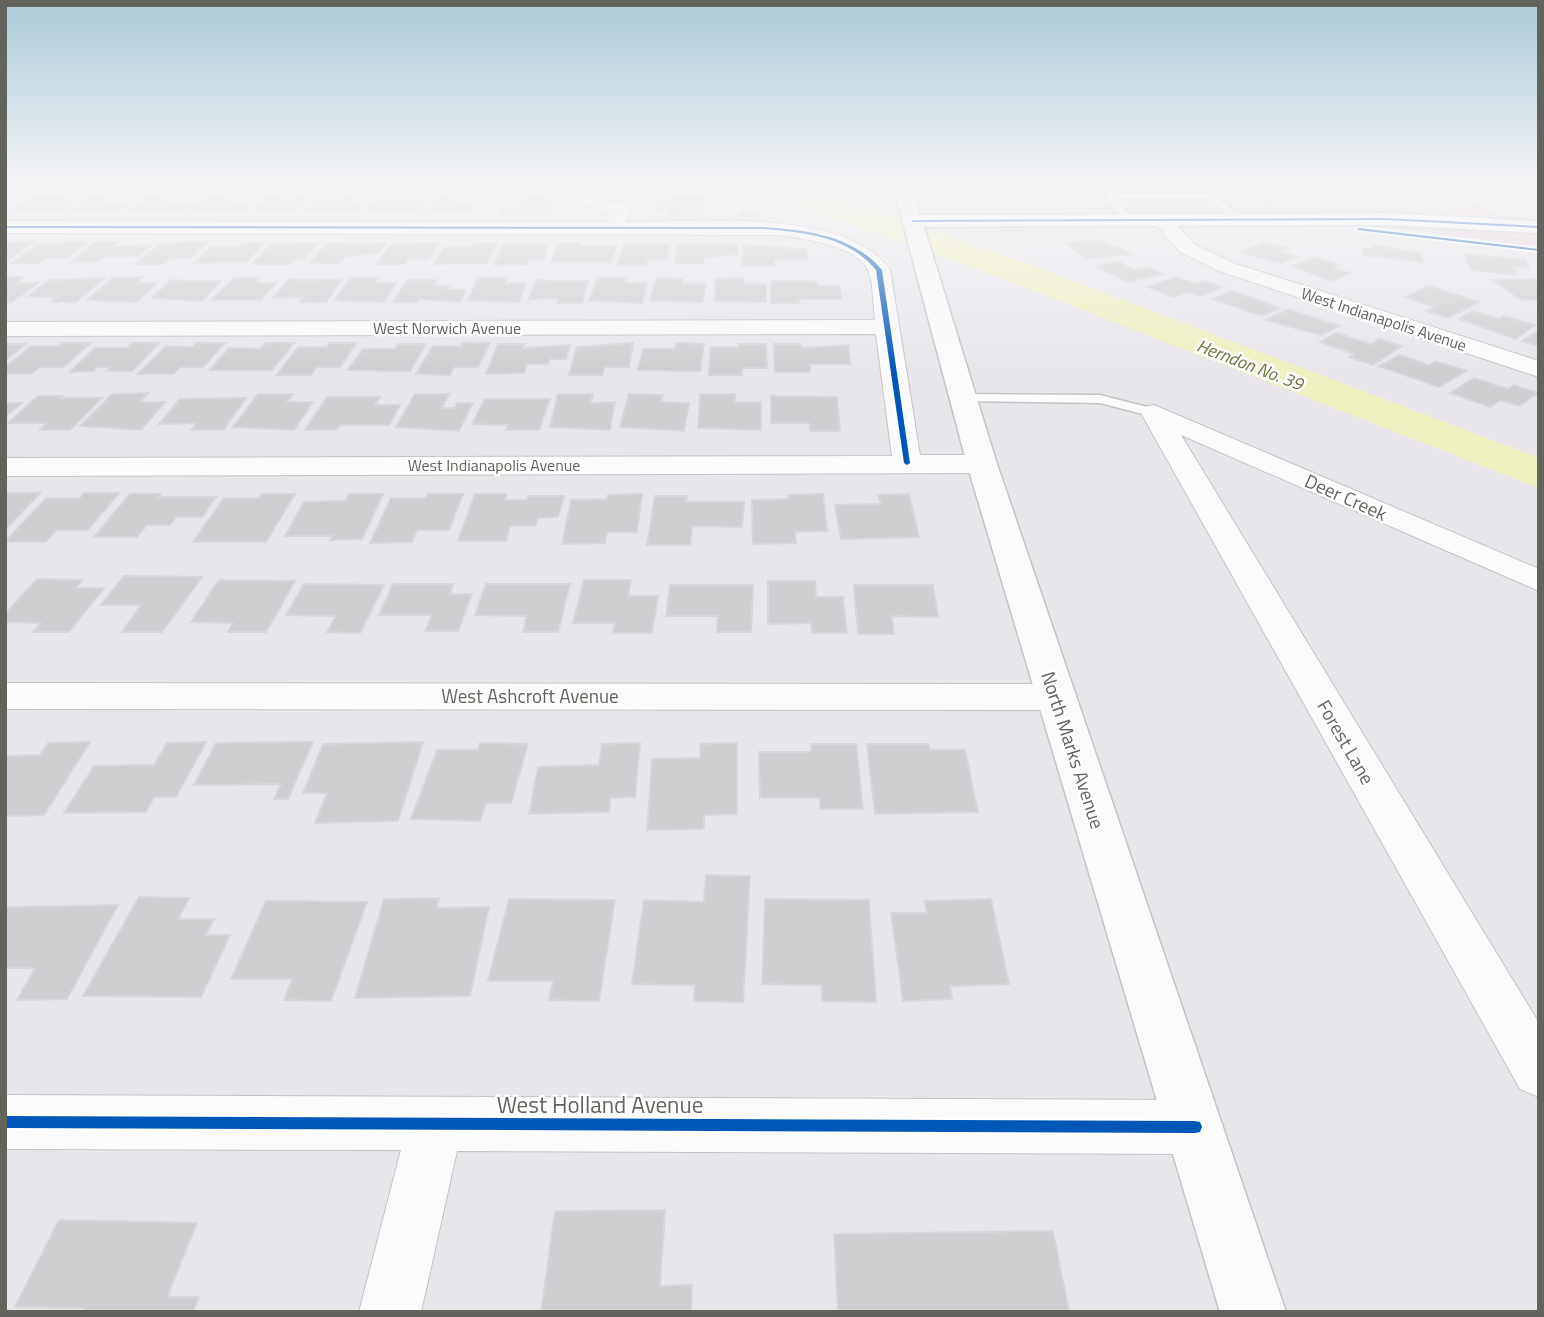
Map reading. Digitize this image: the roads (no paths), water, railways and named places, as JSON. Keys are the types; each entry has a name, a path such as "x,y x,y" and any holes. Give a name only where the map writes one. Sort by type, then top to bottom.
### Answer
{"main road":[{"name":"North Marks Avenue","path":"921,247 982,464 1253,1312"}],"street":[{"path":"848,247 874,262 879,270 907,463"},
{"name":"West Indianapolis Avenue","path":"1187,247 1226,267 1539,369"},
{"name":"West Norwich Avenue","path":"5,329 888,327"},
{"name":"Deer Creek","path":"1154,413 1534,582"},
{"name":"Forest Lane","path":"1154,413 1539,1072"},
{"name":"West Indianapolis Avenue","path":"5,467 982,464"},
{"name":"West Ashcroft Avenue","path":"5,696 1055,697"},
{"name":"West Holland Avenue","path":"5,1122 1195,1127"},
{"path":"390,1312 435,1124"}],"lane":[{"path":"964,398 1100,399 1154,413"}],"water":[{"name":"Herndon No. 39","path":"914,247 981,247 1539,458 1539,488 1001,278"}]}
